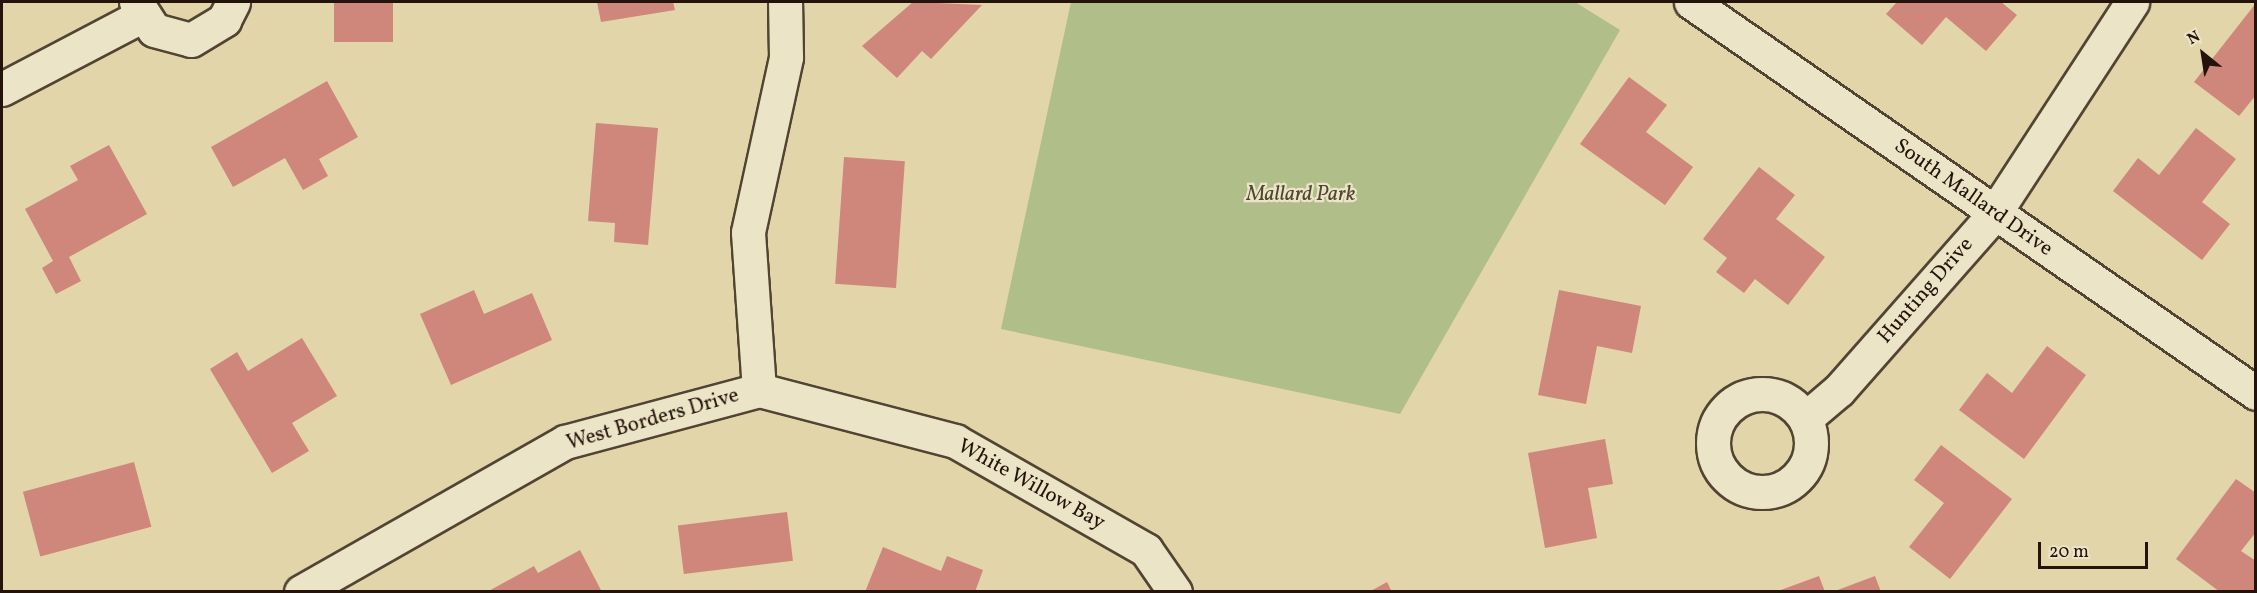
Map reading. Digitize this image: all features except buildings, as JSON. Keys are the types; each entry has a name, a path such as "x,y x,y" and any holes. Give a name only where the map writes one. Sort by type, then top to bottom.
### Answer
{"street":[{"path":"2,88 138,9 163,35 191,40 224,20 233,2"},
{"name":"West Borders Drive","path":"301,591 565,442 759,390 748,232 786,57 786,2"},
{"name":"South Mallard Drive","path":"1691,2 1994,214 2256,393"},
{"name":"Hunting Drive","path":"1806,418 1839,390 1994,214 2132,2"},
{"name":"White Willow Bay","path":"759,390 955,441 1146,550 1175,591"}],"green space":[{"name":"Mallard Park","path":"1071,2 1575,2 1620,30 1400,414 1001,329"}]}
